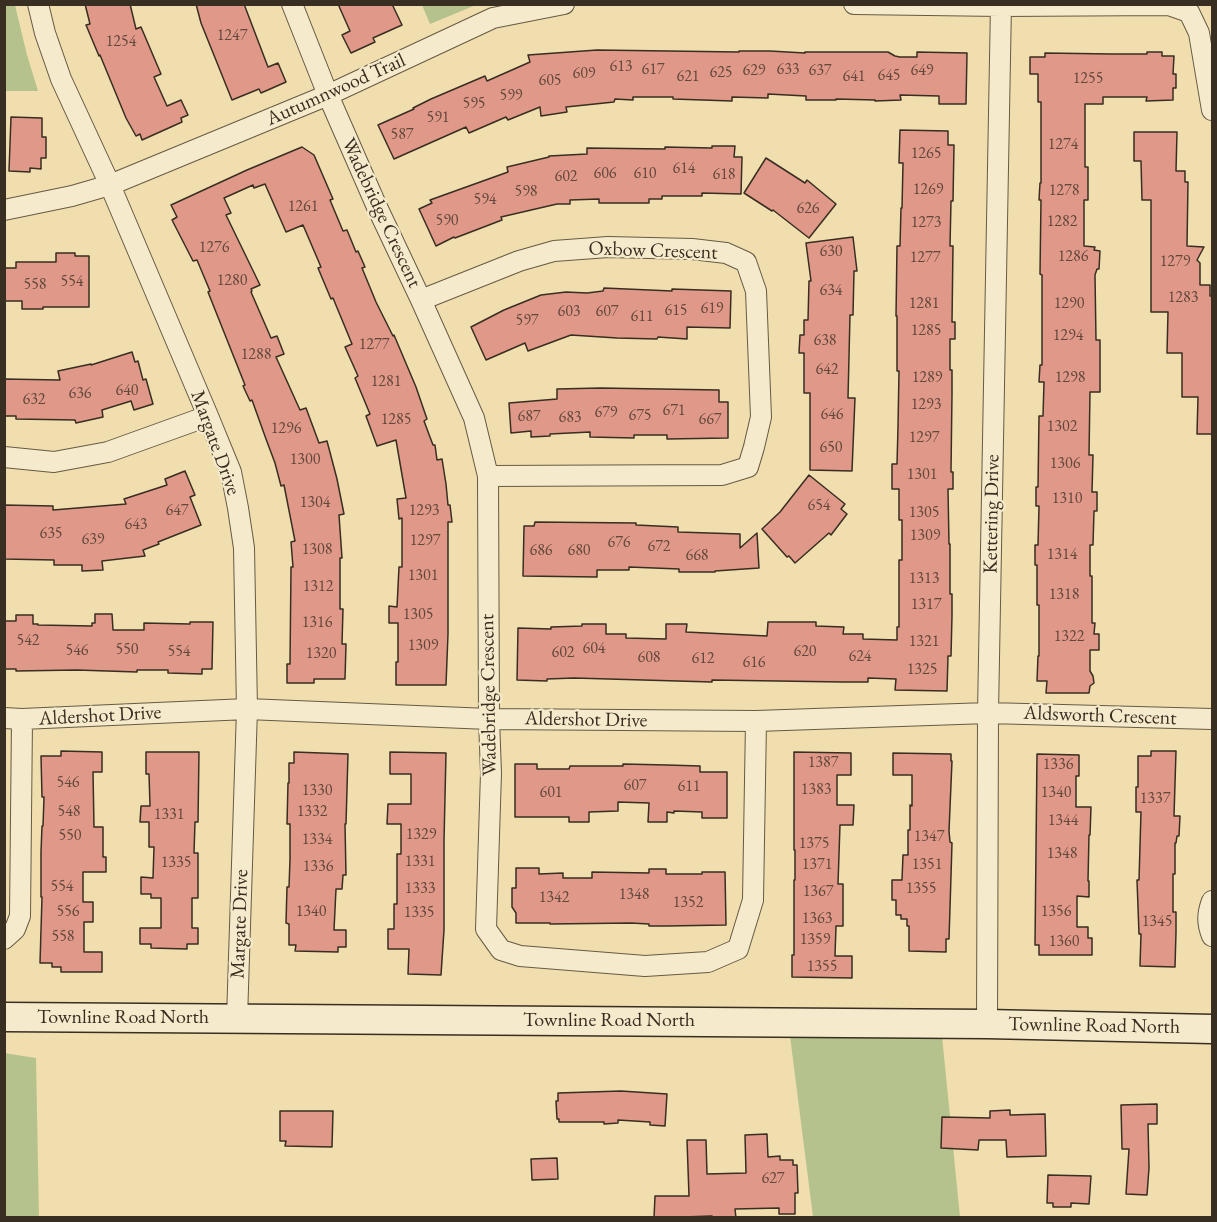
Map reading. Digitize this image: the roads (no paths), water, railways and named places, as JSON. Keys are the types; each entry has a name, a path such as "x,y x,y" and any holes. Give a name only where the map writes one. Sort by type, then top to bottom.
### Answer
{"main road":[{"name":"Townline Road North","path":"4,1017 987,1024 1212,1029"}],"street":[{"name":"Margate Drive","path":"38,4 45,33 61,79 110,185 231,472 244,548 247,709 237,1019"},
{"name":"Wadebridge Crescent","path":"292,4 328,95 377,207 422,300 474,418 488,476 491,773 486,929 501,950 520,956 645,966 708,962 738,949 753,900 756,721"},
{"name":"Autumnwood Trail","path":"4,210 72,196 110,185 328,95 493,18 564,4"},
{"path":"854,4 1169,5 1189,12 1198,33 1212,110"},
{"name":"Kettering Drive","path":"987,1024 988,712 1001,5"},
{"name":"Oxbow Crescent","path":"422,300 519,261 554,251 608,247 692,249 726,253 746,262 756,291 760,417 748,467 722,475 488,476"},
{"path":"4,457 54,462 108,452 208,416"},
{"name":"Aldershot Drive","path":"13,718 247,709 489,718 756,721 988,712"},
{"name":"Aldsworth Crescent","path":"988,712 1212,719"},
{"path":"4,939 15,928 20,916 13,718"},
{"path":"1212,902 1208,913 1208,924 1212,936"}]}
